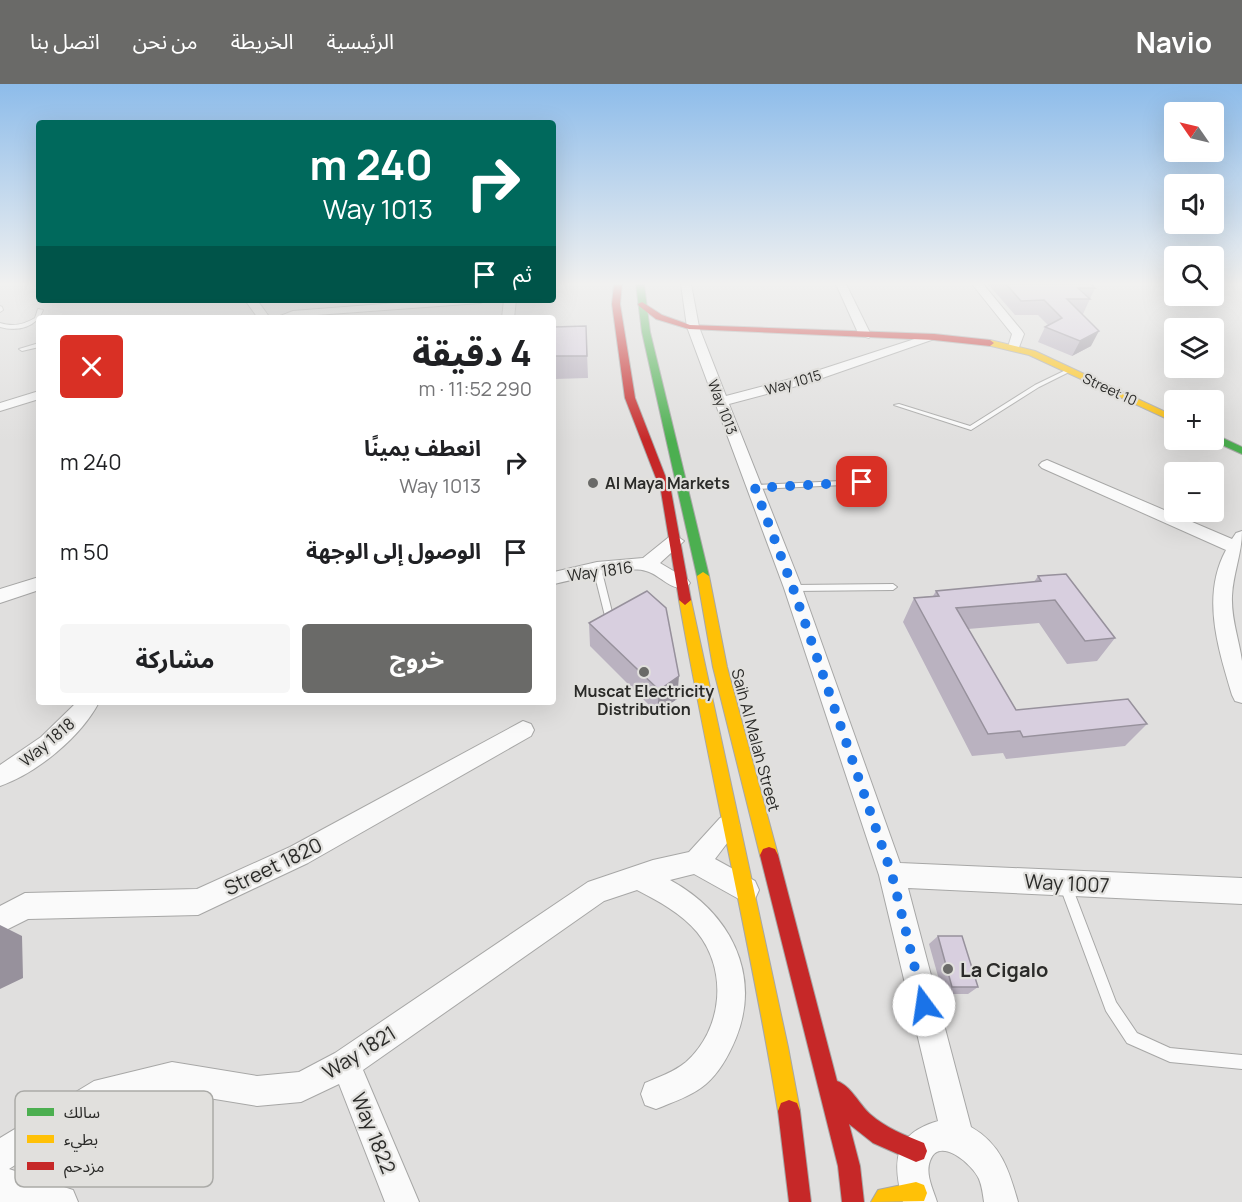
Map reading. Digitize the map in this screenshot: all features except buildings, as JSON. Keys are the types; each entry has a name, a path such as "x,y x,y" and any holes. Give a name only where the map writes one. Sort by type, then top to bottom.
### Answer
{"street":[{"path":"620,336 630,398 666,491 681,583 728,826 747,890 774,1021 797,1163 798,1202"},
{"name":"Saih Al Malah Street","path":"647,336 695,535 720,667 825,1070 849,1167 853,1202"},
{"path":"651,355 673,336"},
{"name":"Way 1013","path":"683,336 720,402 755,488 793,588 892,875 957,1135"},
{"name":"Street 10","path":"871,336 934,338 1014,347 1070,370 1164,414"},
{"path":"1014,347 1017,336"},
{"name":"Way 1015","path":"720,402 803,381 934,338"},
{"path":"0,407 36,396"},
{"path":"1224,443 1242,451"},
{"path":"1047,465 1239,542 1222,579 1222,624 1242,695"},
{"name":"Way 1816","path":"648,564 675,541"},
{"name":"Way 1816","path":"556,578 597,568 648,564 681,583"},
{"path":"0,596 36,584"},
{"name":"Way 1818","path":"0,776 16,768 75,721 87,705"},
{"name":"Street 1820","path":"0,920 25,906 198,902 299,855 523,730"},
{"path":"728,826 696,862 747,890"},
{"name":"Way 1821","path":"115,1091 172,1077 257,1091 301,1088 346,1064 597,891 637,877 696,862"},
{"name":"Way 1007","path":"892,875 1242,891"},
{"path":"637,877 668,892 706,923 721,943 729,963 732,992 730,1015 717,1047 698,1071 656,1095"},
{"name":"Way 1822","path":"346,1064 402,1202"},
{"path":"825,1070 852,1118 881,1140 916,1151"},
{"path":"882,1202 886,1198 918,1197 912,1174 916,1151 924,1139 942,1133 957,1135 984,1156 994,1173 1001,1202"},
{"name":"Way 1821","path":"0,1157 15,1147"},
{"path":"0,1186 8,1185 61,1202"}],"lane":[{"path":"22,349 36,346"},
{"path":"897,405 971,428 1037,386 1070,370"},
{"path":"755,488 862,482"},
{"path":"597,568 611,626"},
{"path":"793,588 893,587"},
{"path":"1065,884 1111,1006 1132,1038 1170,1055 1242,1062"}],"traffic: fast":[{"path":"647,336 703,576"},
{"path":"1224,442 1242,451"}],"traffic: slow":[{"path":"990,343 1032,353 1164,414"},
{"path":"703,576 720,667 769,855"},
{"path":"685,600 765,983 789,1111"},
{"path":"882,1202 886,1198 916,1193"}],"traffic: jam":[{"path":"621,336 630,398 666,491 685,600"},
{"path":"914,336 990,343"},
{"path":"769,855 849,1166 853,1202"},
{"path":"837,1091 853,1113 871,1129 891,1141 916,1151"},
{"path":"789,1111 800,1202"}],"place":[{"name":"Al Maya Markets","path":"593,483"},
{"name":"Muscat Electricity Distribution","path":"644,672"},
{"name":"La Cigalo","path":"948,969"}],"route":[{"path":"862,482 755,488 793,588 892,875 924,1005"}]}
